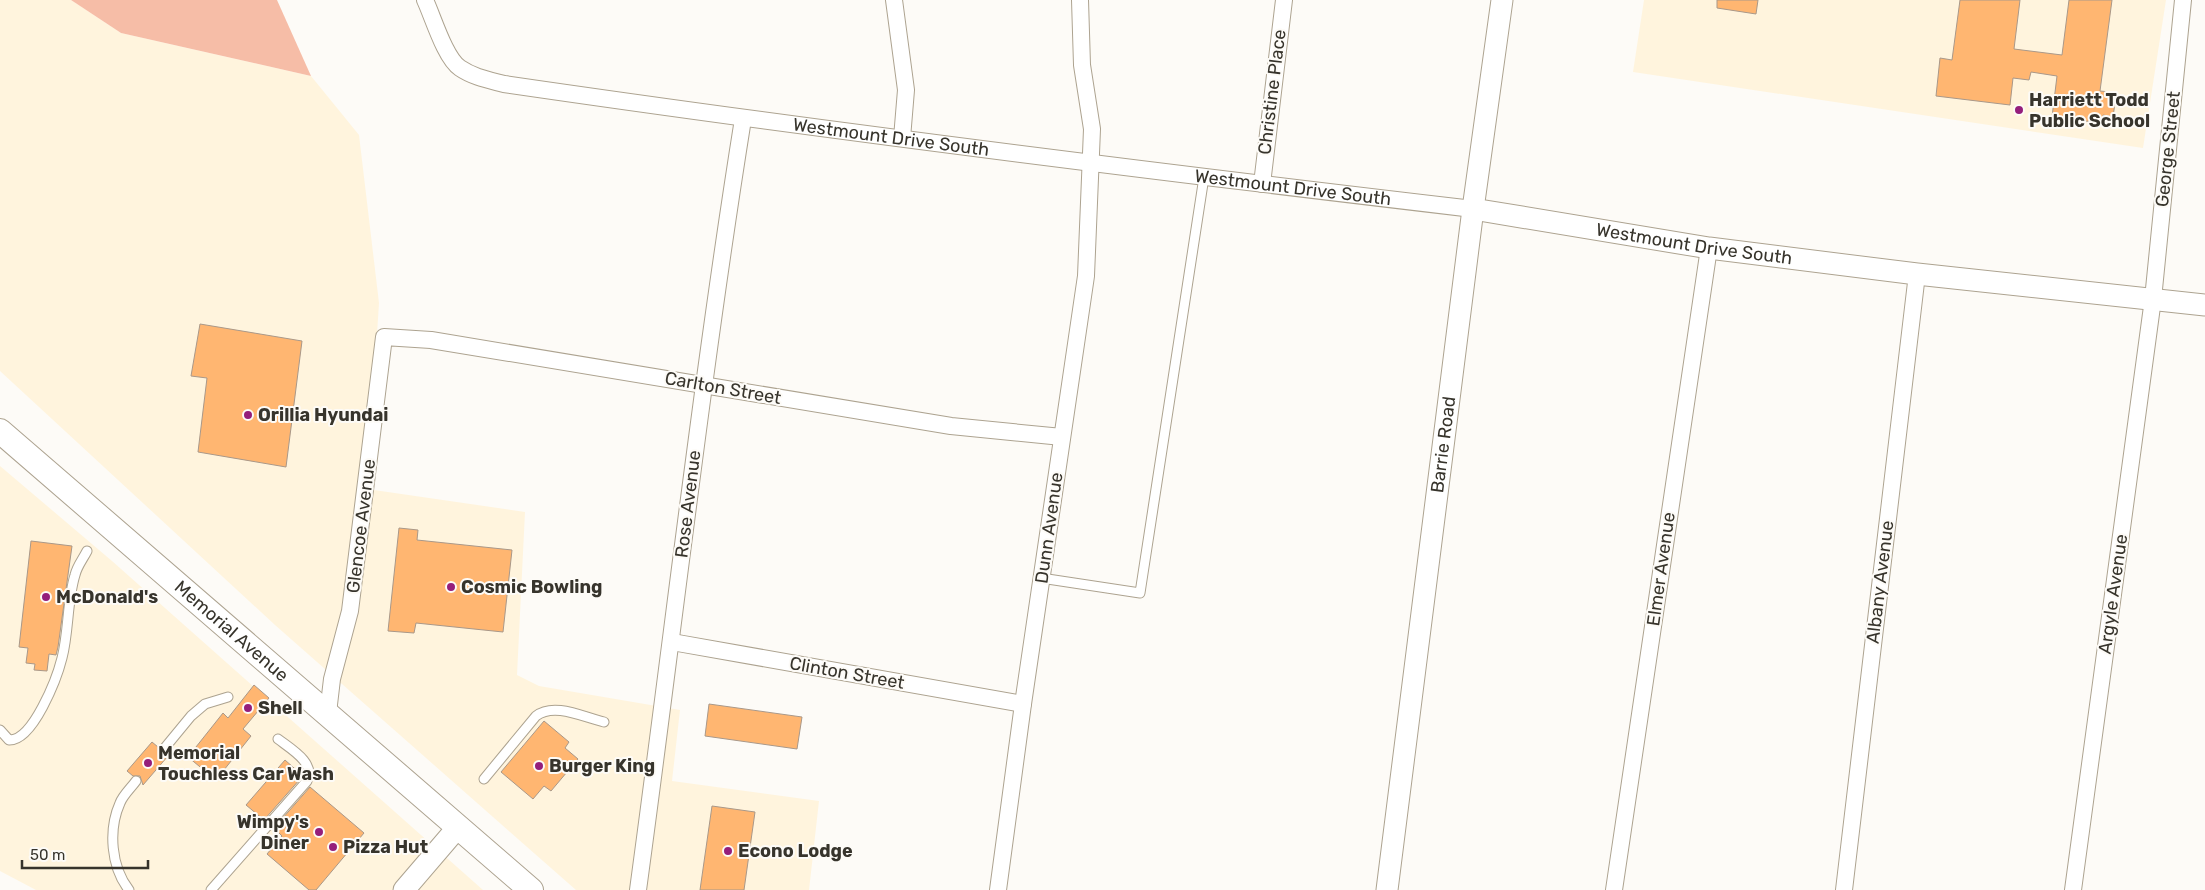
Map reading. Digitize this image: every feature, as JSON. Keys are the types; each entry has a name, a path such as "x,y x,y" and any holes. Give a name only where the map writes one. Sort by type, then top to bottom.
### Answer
{"main road":[{"name":"Memorial Avenue","path":"0,431 531,890"}],"street":[{"name":"Westmount Drive South","path":"425,0 453,61 458,67 472,75 504,84 743,119 902,138 1090,164 1473,209 1709,248 1917,274 2205,305"},
{"path":"894,0 906,90 902,138"},
{"name":"Dunn Avenue","path":"998,890 1023,704 1086,276 1092,129 1082,65 1080,0"},
{"name":"Christine Place","path":"1262,184 1284,0"},
{"name":"Barrie Road","path":"1387,890 1473,209 1502,0"},
{"name":"George Street","path":"2153,299 2183,0"},
{"name":"Rose Avenue","path":"638,890 672,642 702,385 743,119"},
{"name":"Elmer Avenue","path":"1614,890 1709,248"},
{"name":"Albany Avenue","path":"1844,890 1917,274"},
{"name":"Argyle Avenue","path":"2073,890 2153,299"},
{"name":"Carlton Street","path":"384,337 431,340 951,426 1062,437"},
{"name":"Glencoe Avenue","path":"328,713 332,679 350,611 384,337"},
{"name":"Clinton Street","path":"672,642 1023,704"},
{"path":"404,890 458,827"}],"lane":[{"path":"1042,578 1140,593 1204,177"},
{"path":"0,730 4,737 9,740 23,736 32,727 42,708 62,658 76,569 87,551"},
{"path":"163,750 191,716 205,704 228,697"},
{"path":"484,779 543,710 552,709 604,722"},
{"path":"212,890 307,781 310,775 306,762 278,739"},
{"path":"129,890 122,880 112,842 120,802 136,781"}],"shaded area":[{"path":"0,0 71,0 121,33 311,76 359,135 379,303 367,489 525,512 517,675 539,686 680,710 672,781 819,801 809,890 576,890 275,625 0,371"},
{"path":"71,0 277,0 311,76 121,33"},
{"name":"Harriett Todd Public School","path":"1644,0 2166,0 2143,148 1633,72"},
{"path":"0,466 112,561 483,890 36,890 0,871"}],"building":[{"path":"1717,0 1758,0 1756,14 1717,8"},
{"path":"1960,0 2020,0 2014,49 2062,55 2069,0 2112,0 2100,91 2110,92 2109,102 2115,103 2113,117 2103,115 2102,123 2052,117 2057,76 2031,72 2029,80 2013,78 2010,105 1936,96 1940,58 1952,60"},
{"name":"Orillia Hyundai","path":"200,324 302,341 286,467 198,452 207,378 191,376"},
{"name":"Cosmic Bowling","path":"399,528 418,530 417,540 512,550 503,632 416,623 414,633 388,631"},
{"name":"McDonald's","path":"31,541 72,546 58,647 56,655 49,654 47,671 34,670 35,664 26,663 28,648 19,647"},
{"path":"254,685 269,698 243,729 251,736 216,780 188,757 223,713 228,718"},
{"path":"709,704 802,717 797,749 705,736"},
{"name":"Burger King","path":"544,721 569,742 565,748 578,759 551,791 544,786 533,799 501,772"},
{"name":"Memorial Touchless Car Wash","path":"152,742 158,747 159,754 168,756 143,785 140,776 133,776 127,771"},
{"path":"285,760 302,775 301,778 264,820 246,805"},
{"path":"310,787 364,833 316,890 309,890 267,854 282,836 274,828"},
{"name":"Econo Lodge","path":"712,806 755,812 744,890 700,890"}],"place":[{"name":"Harriett Todd Public School","path":"2019,110"},
{"name":"Orillia Hyundai","path":"248,415"},
{"name":"Cosmic Bowling","path":"451,587"},
{"name":"McDonald's","path":"46,597"},
{"name":"Shell","path":"248,708"},
{"name":"Memorial Touchless Car Wash","path":"148,763"},
{"name":"Burger King","path":"539,766"},
{"name":"Wimpy's Diner","path":"319,832"},
{"name":"Pizza Hut","path":"333,847"},
{"name":"Econo Lodge","path":"728,851"}]}
